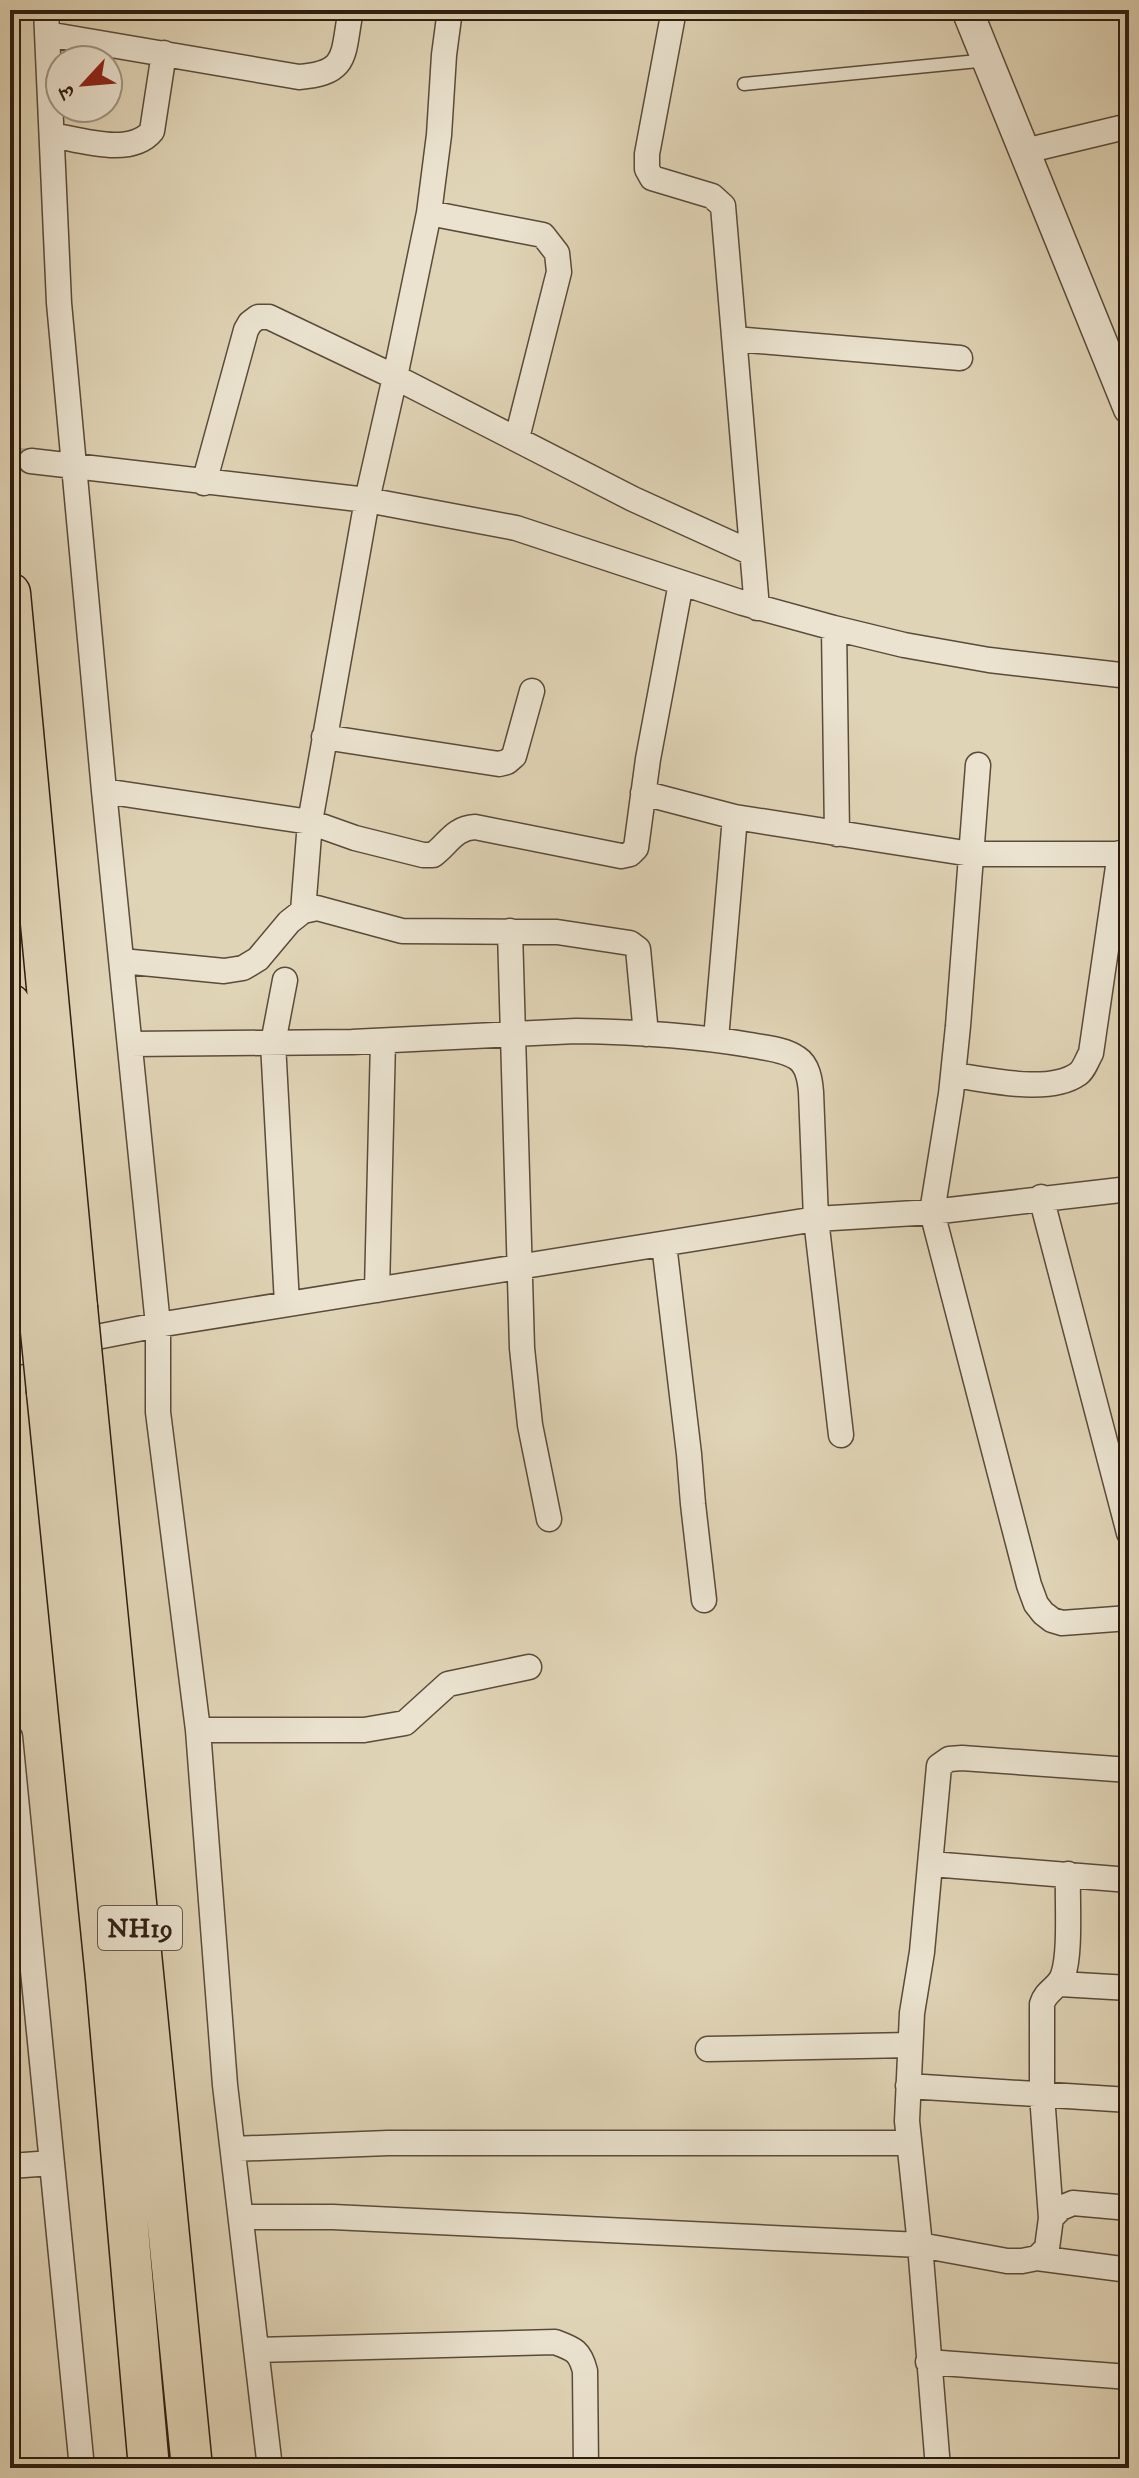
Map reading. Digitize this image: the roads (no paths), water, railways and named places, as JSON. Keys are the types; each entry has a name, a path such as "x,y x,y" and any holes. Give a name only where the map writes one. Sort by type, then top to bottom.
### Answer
{"highway":[{"name":"NH19","path":"10,593 58,1309 192,2468"},
{"name":"NH19","path":"10,1004 58,1309"},
{"name":"NH19","path":"66,1390 106,1978 149,2468"}],"street":[{"path":"270,2468 225,2085 198,1730 158,1412 158,1325 104,791 55,249 46,22 164,53 299,77 321,75 335,69 341,58 351,10"},
{"path":"303,911 310,822 324,737 367,500 429,213 450,10"},
{"path":"674,10 647,154 647,169 652,178 712,196 723,206 757,608"},
{"path":"967,10 1129,409"},
{"path":"52,135 116,145 146,139 152,131 164,53"},
{"path":"1025,151 1129,126"},
{"path":"429,213 543,235 557,253 559,272 517,438"},
{"path":"204,483 246,330 258,317 269,317 517,438 633,499 752,553"},
{"path":"735,339 960,358"},
{"path":"31,461 367,500 516,528 757,608 904,645 989,660 1129,676"},
{"path":"104,791 310,822 355,838 423,855 433,855 442,849 464,827 621,856 630,854 636,848 681,583"},
{"path":"834,628 837,834"},
{"path":"324,737 499,764 514,756 532,691"},
{"path":"978,765 953,1075 932,1212 1007,1506 1036,1604 1052,1620 1062,1623 1129,1618"},
{"path":"643,793 735,817 971,854 1125,853 1091,1053 1081,1073 1063,1082 1033,1085 953,1075"},
{"path":"716,1039 735,817"},
{"path":"122,961 224,971 243,968 258,959 289,922 303,911 317,908 402,931 557,932 630,943 638,949 646,1034"},
{"path":"510,931 518,1267 524,1382 549,1519"},
{"path":"285,980 273,1043 287,1304"},
{"path":"130,1044 383,1041 576,1031 716,1039 779,1050 800,1059 809,1075 816,1219 841,1435"},
{"path":"377,1290 383,1041"},
{"path":"10,1354 158,1325 816,1219 932,1212 1129,1189"},
{"path":"1041,1197 1129,1533"},
{"path":"664,1244 704,1600"},
{"path":"198,1730 387,1728 405,1723 448,1684 529,1667"},
{"path":"10,1737 82,2468"},
{"path":"938,2468 909,2143 908,2086 931,1864 936,1776 939,1766 949,1759 975,1758 1129,1770"},
{"path":"931,1864 1129,1880"},
{"path":"1037,2258 1047,2248 1051,2218 1042,2095 1042,2004 1045,1995 1060,1984 1066,1966 1068,1874"},
{"path":"1060,1984 1129,1988"},
{"path":"708,2049 910,2045"},
{"path":"908,2086 1129,2100"},
{"path":"233,2149 388,2143 909,2143"},
{"path":"10,2166 52,2163"},
{"path":"1051,2218 1061,2208 1073,2203 1129,2208"},
{"path":"241,2217 349,2218 920,2245 1007,2261 1037,2258 1129,2270"},
{"path":"256,2350 555,2342 565,2345 574,2349 582,2359 585,2371 586,2468"},
{"path":"928,2362 1129,2377"}],"lane":[{"path":"744,84 988,60"}],"tunnel":[{"path":"10,459 31,461"}]}
